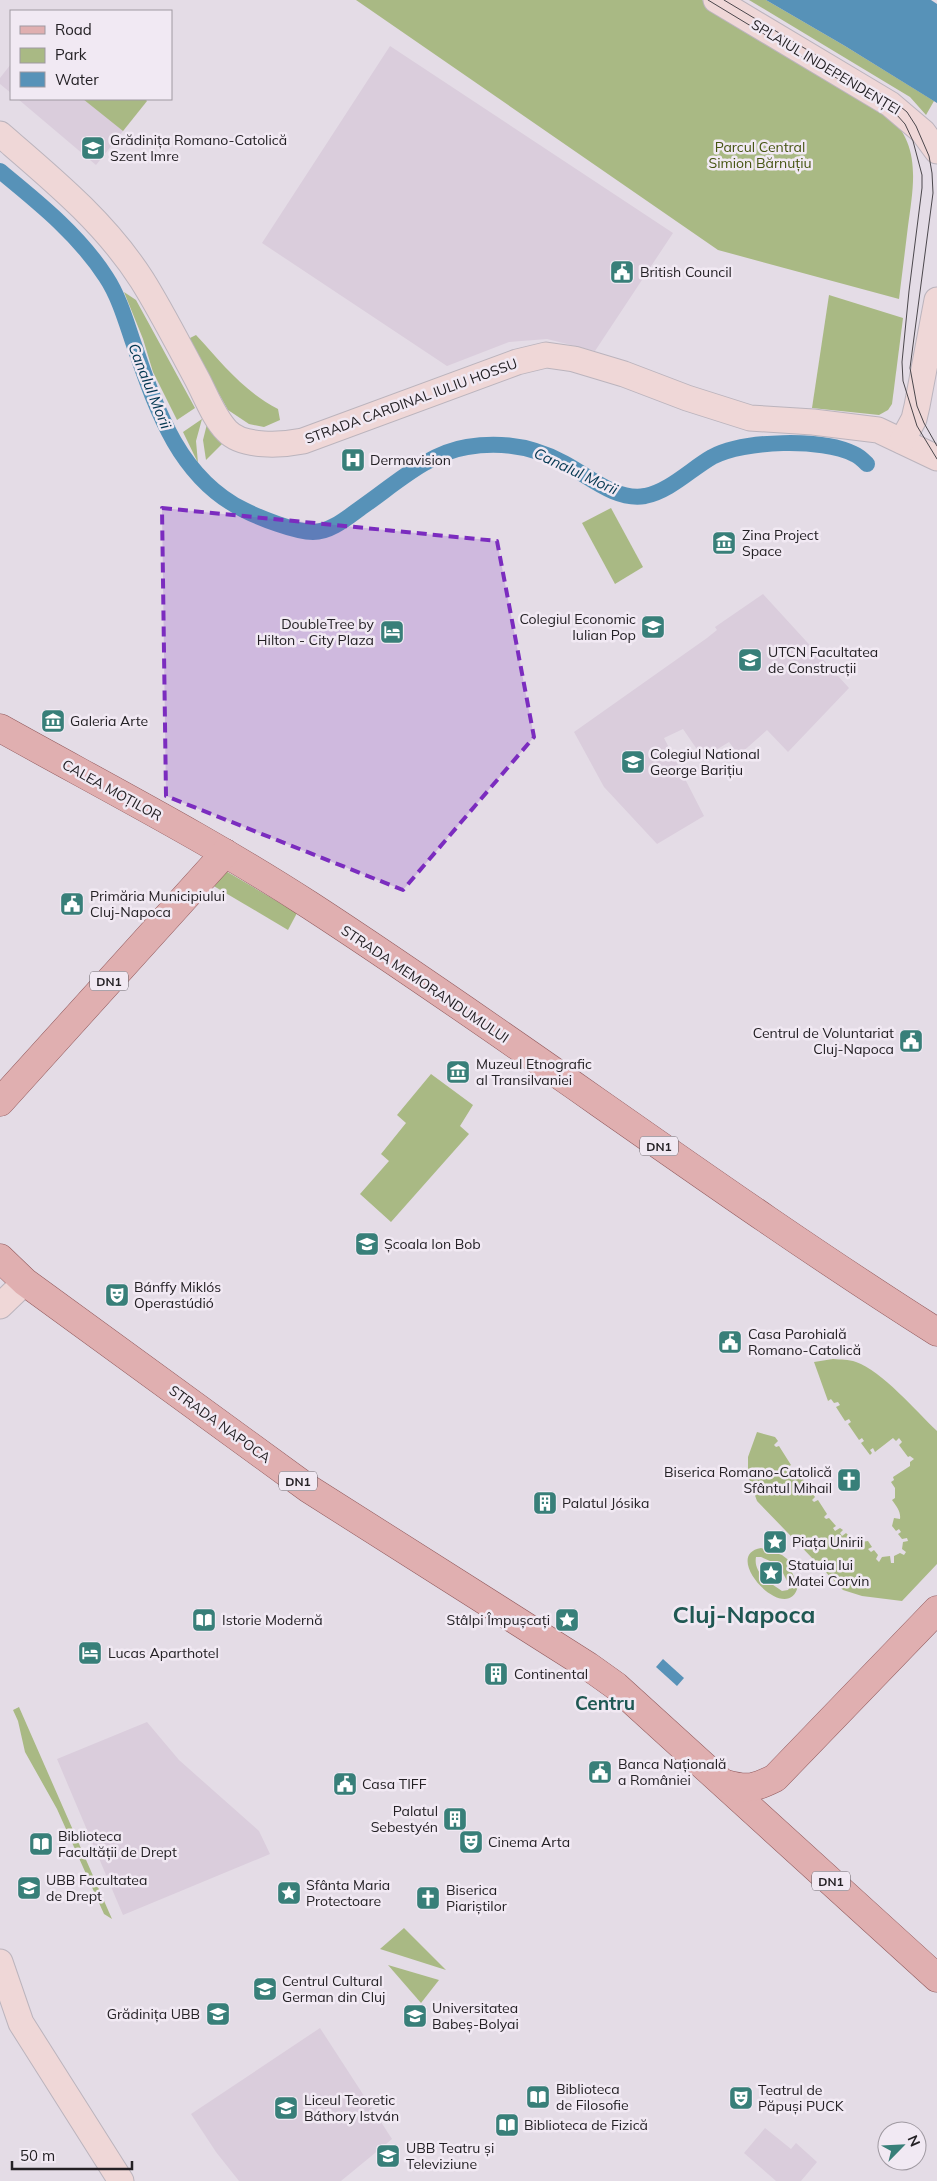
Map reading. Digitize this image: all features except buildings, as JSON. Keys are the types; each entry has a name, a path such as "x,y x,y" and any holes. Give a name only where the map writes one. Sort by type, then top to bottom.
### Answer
{"main road":[{"name":"CALEA MOȚILOR","path":"0,728 224,853"},
{"name":"DN1","path":"0,1102 224,853"},
{"name":"STRADA MEMORANDUMULUI","path":"224,853 310,905 404,967 845,1274 937,1332"},
{"name":"DN1","path":"0,1258 12,1294"},
{"path":"0,1264 12,1294"},
{"name":"STRADA NAPOCA","path":"12,1294 616,1686 726,1784"},
{"path":"726,1784 743,1789 758,1787 775,1778 937,1610"},
{"name":"DN1","path":"726,1784 937,1978"}],"street":[{"name":"SPLAIUL INDEPENDENȚEI","path":"716,0 858,84 909,119 927,136 937,151"},
{"name":"STRADA CARDINAL IULIU HOSSU","path":"0,134 62,187 114,242 141,279 212,409 228,432 247,442 288,444 303,441 517,362 546,355 574,359 624,374 687,398 750,418 813,422 878,430 937,458"},
{"path":"902,441 914,419 937,300"},
{"path":"0,1962 21,2023 121,2181"}],"highlighted area":[{"path":"162,508 497,541 534,737 403,890 166,796"}],"shaded area":[{"path":"390,46 673,233 595,351 547,339 509,342 447,366 262,243"},
{"path":"10,65 10,92 0,84 0,78"},
{"name":"Grădinița Romano-Catolică Szent Imre","path":"19,100 146,100 96,165"},
{"name":"UTCN Facultatea de Construcții","path":"763,594 849,688 788,752 767,730 739,755 729,742 703,758 683,729 664,738 704,816 657,844 604,787 574,732 707,638 717,630 715,627"},
{"path":"147,1722 179,1760 259,1831 270,1854 123,1915 57,1759"},
{"name":"Liceul Teoretic Báthory István","path":"320,2028 392,2139 341,2181 239,2181 216,2152 191,2114"},
{"path":"765,2128 791,2149 796,2143 817,2162 801,2181 776,2181 744,2153"}],"green space":[{"name":"Parcul Central Simion Bărnuțiu","path":"356,0 702,0 884,111 905,136 910,150 913,179 899,299 718,250"},
{"path":"749,0 766,0 934,101 926,115 910,97"},
{"path":"84,100 146,100 123,131"},
{"path":"124,292 136,300 195,408 177,420 153,372 143,339"},
{"path":"829,295 903,318 892,404 888,410 879,415 812,408"},
{"path":"196,335 243,385 265,402 278,409 280,420 264,427 249,424 228,410 188,339"},
{"path":"202,419 196,441 198,463 183,432"},
{"path":"208,420 223,443 206,460 203,440"},
{"path":"611,508 643,567 615,584 582,523"},
{"path":"224,870 297,913 288,930 212,885"},
{"path":"431,1074 473,1105 460,1126 469,1134 391,1222 360,1194 389,1161 381,1154 406,1123 397,1115"},
{"path":"833,1359 856,1362 877,1374 937,1431 937,1564 902,1601 862,1596 843,1590 757,1501 748,1476 748,1457 757,1432 775,1437 778,1441 774,1445 776,1447 779,1446 791,1465 786,1468 794,1473 797,1471 804,1481 801,1483 803,1486 806,1484 815,1497 812,1500 814,1502 818,1500 827,1514 824,1517 826,1519 829,1518 836,1526 833,1528 835,1531 840,1528 843,1530 840,1533 842,1536 846,1533 851,1538 849,1541 853,1544 855,1542 859,1543 860,1547 862,1547 861,1542 868,1541 872,1547 868,1549 871,1552 874,1550 878,1555 876,1559 879,1562 882,1557 890,1556 891,1563 894,1563 894,1556 900,1553 904,1555 906,1552 902,1549 903,1542 908,1541 907,1538 902,1539 898,1534 901,1532 899,1529 896,1531 892,1526 894,1518 900,1519 900,1516 892,1500 895,1498 895,1488 891,1482 894,1480 893,1477 910,1466 910,1462 914,1459 910,1456 908,1457 899,1445 902,1442 899,1438 896,1441 893,1438 875,1452 873,1448 870,1450 872,1453 870,1455 861,1443 864,1441 862,1438 859,1440 848,1424 851,1422 849,1419 845,1421 836,1407 840,1405 838,1402 834,1403 831,1399 828,1401 814,1362"},
{"path":"761,1548 782,1555 791,1562 791,1570 798,1586 792,1597 782,1599 771,1594 760,1585 752,1574 748,1563 750,1553","holes":["756,1557 761,1557 779,1565 790,1587 788,1590 782,1591 763,1577 756,1563"]},
{"path":"19,1707 112,1919 104,1914 57,1809 25,1752 18,1721 13,1710"},
{"path":"404,1928 446,1970 380,1949"},
{"path":"388,1965 439,1980 421,2003"}],"water":[{"path":"766,0 931,0 937,4 937,103 845,46"},
{"path":"663,1659 684,1678 677,1686 656,1667"}],"waterway":[{"name":"Canalul Morii","path":"0,171 71,233 106,277 121,307 160,413 185,459 201,479 221,496 244,510 278,524 297,530 313,532 326,530 345,519 425,463 453,450 480,445 505,445 529,449 553,457 613,491 634,497 645,496 663,489 712,457 726,451 763,444 803,443 823,445 854,454 867,464"}],"tram line":[{"path":"708,0 896,114 905,124 913,141 922,175 922,188 902,362 903,381 917,426 937,459"},
{"path":"724,0 896,103 907,112 916,126 929,156 933,193 910,368 917,406 937,446"}],"place":[{"name":"Grădinița Romano-Catolică Szent Imre","path":"93,148"},
{"name":"British Council","path":"622,272"},
{"name":"Dermavision","path":"353,460"},
{"name":"Zina Project Space","path":"724,543"},
{"name":"Colegiul Economic Iulian Pop","path":"653,627"},
{"name":"DoubleTree by Hilton - City Plaza","path":"392,632"},
{"name":"UTCN Facultatea de Construcții","path":"750,660"},
{"name":"Galeria Arte","path":"53,721"},
{"name":"Colegiul National George Barițiu","path":"633,762"},
{"name":"Primăria Municipiului Cluj-Napoca","path":"72,904"},
{"name":"Centrul de Voluntariat Cluj-Napoca","path":"911,1041"},
{"name":"Muzeul Etnografic al Transilvaniei","path":"458,1072"},
{"name":"Școala Ion Bob","path":"367,1244"},
{"name":"Bánffy Miklós Operastúdió","path":"117,1295"},
{"name":"Casa Parohială Romano-Catolică","path":"730,1342"},
{"name":"Biserica Romano-Catolică Sfântul Mihail","path":"849,1480"},
{"name":"Palatul Jósika","path":"545,1503"},
{"name":"Piața Unirii","path":"775,1542"},
{"name":"Statuia lui Matei Corvin","path":"771,1573"},
{"name":"Istorie Modernă","path":"204,1620"},
{"name":"Stâlpi Împușcați","path":"567,1620"},
{"name":"Lucas Aparthotel","path":"90,1653"},
{"name":"Continental","path":"496,1674"},
{"name":"Banca Națională a României","path":"600,1772"},
{"name":"Casa TIFF","path":"345,1784"},
{"name":"Palatul Sebestyén","path":"455,1819"},
{"name":"Cinema Arta","path":"471,1842"},
{"name":"Biblioteca Facultății de Drept","path":"41,1844"},
{"name":"UBB Facultatea de Drept","path":"29,1888"},
{"name":"Sfânta Maria Protectoare","path":"289,1893"},
{"name":"Biserica Piariștilor","path":"428,1898"},
{"name":"Centrul Cultural German din Cluj","path":"265,1989"},
{"name":"Grădinița UBB","path":"218,2014"},
{"name":"Universitatea Babeș-Bolyai","path":"415,2016"},
{"name":"Biblioteca de Filosofie","path":"538,2097"},
{"name":"Teatrul de Păpuși PUCK","path":"741,2098"},
{"name":"Liceul Teoretic Báthory István","path":"286,2108"},
{"name":"Biblioteca de Fizică","path":"507,2125"},
{"name":"UBB Teatru și Televiziune","path":"388,2156"}],"district":[{"name":"Cluj-Napoca","path":"744,1614"},
{"name":"Centru","path":"605,1703"}]}
